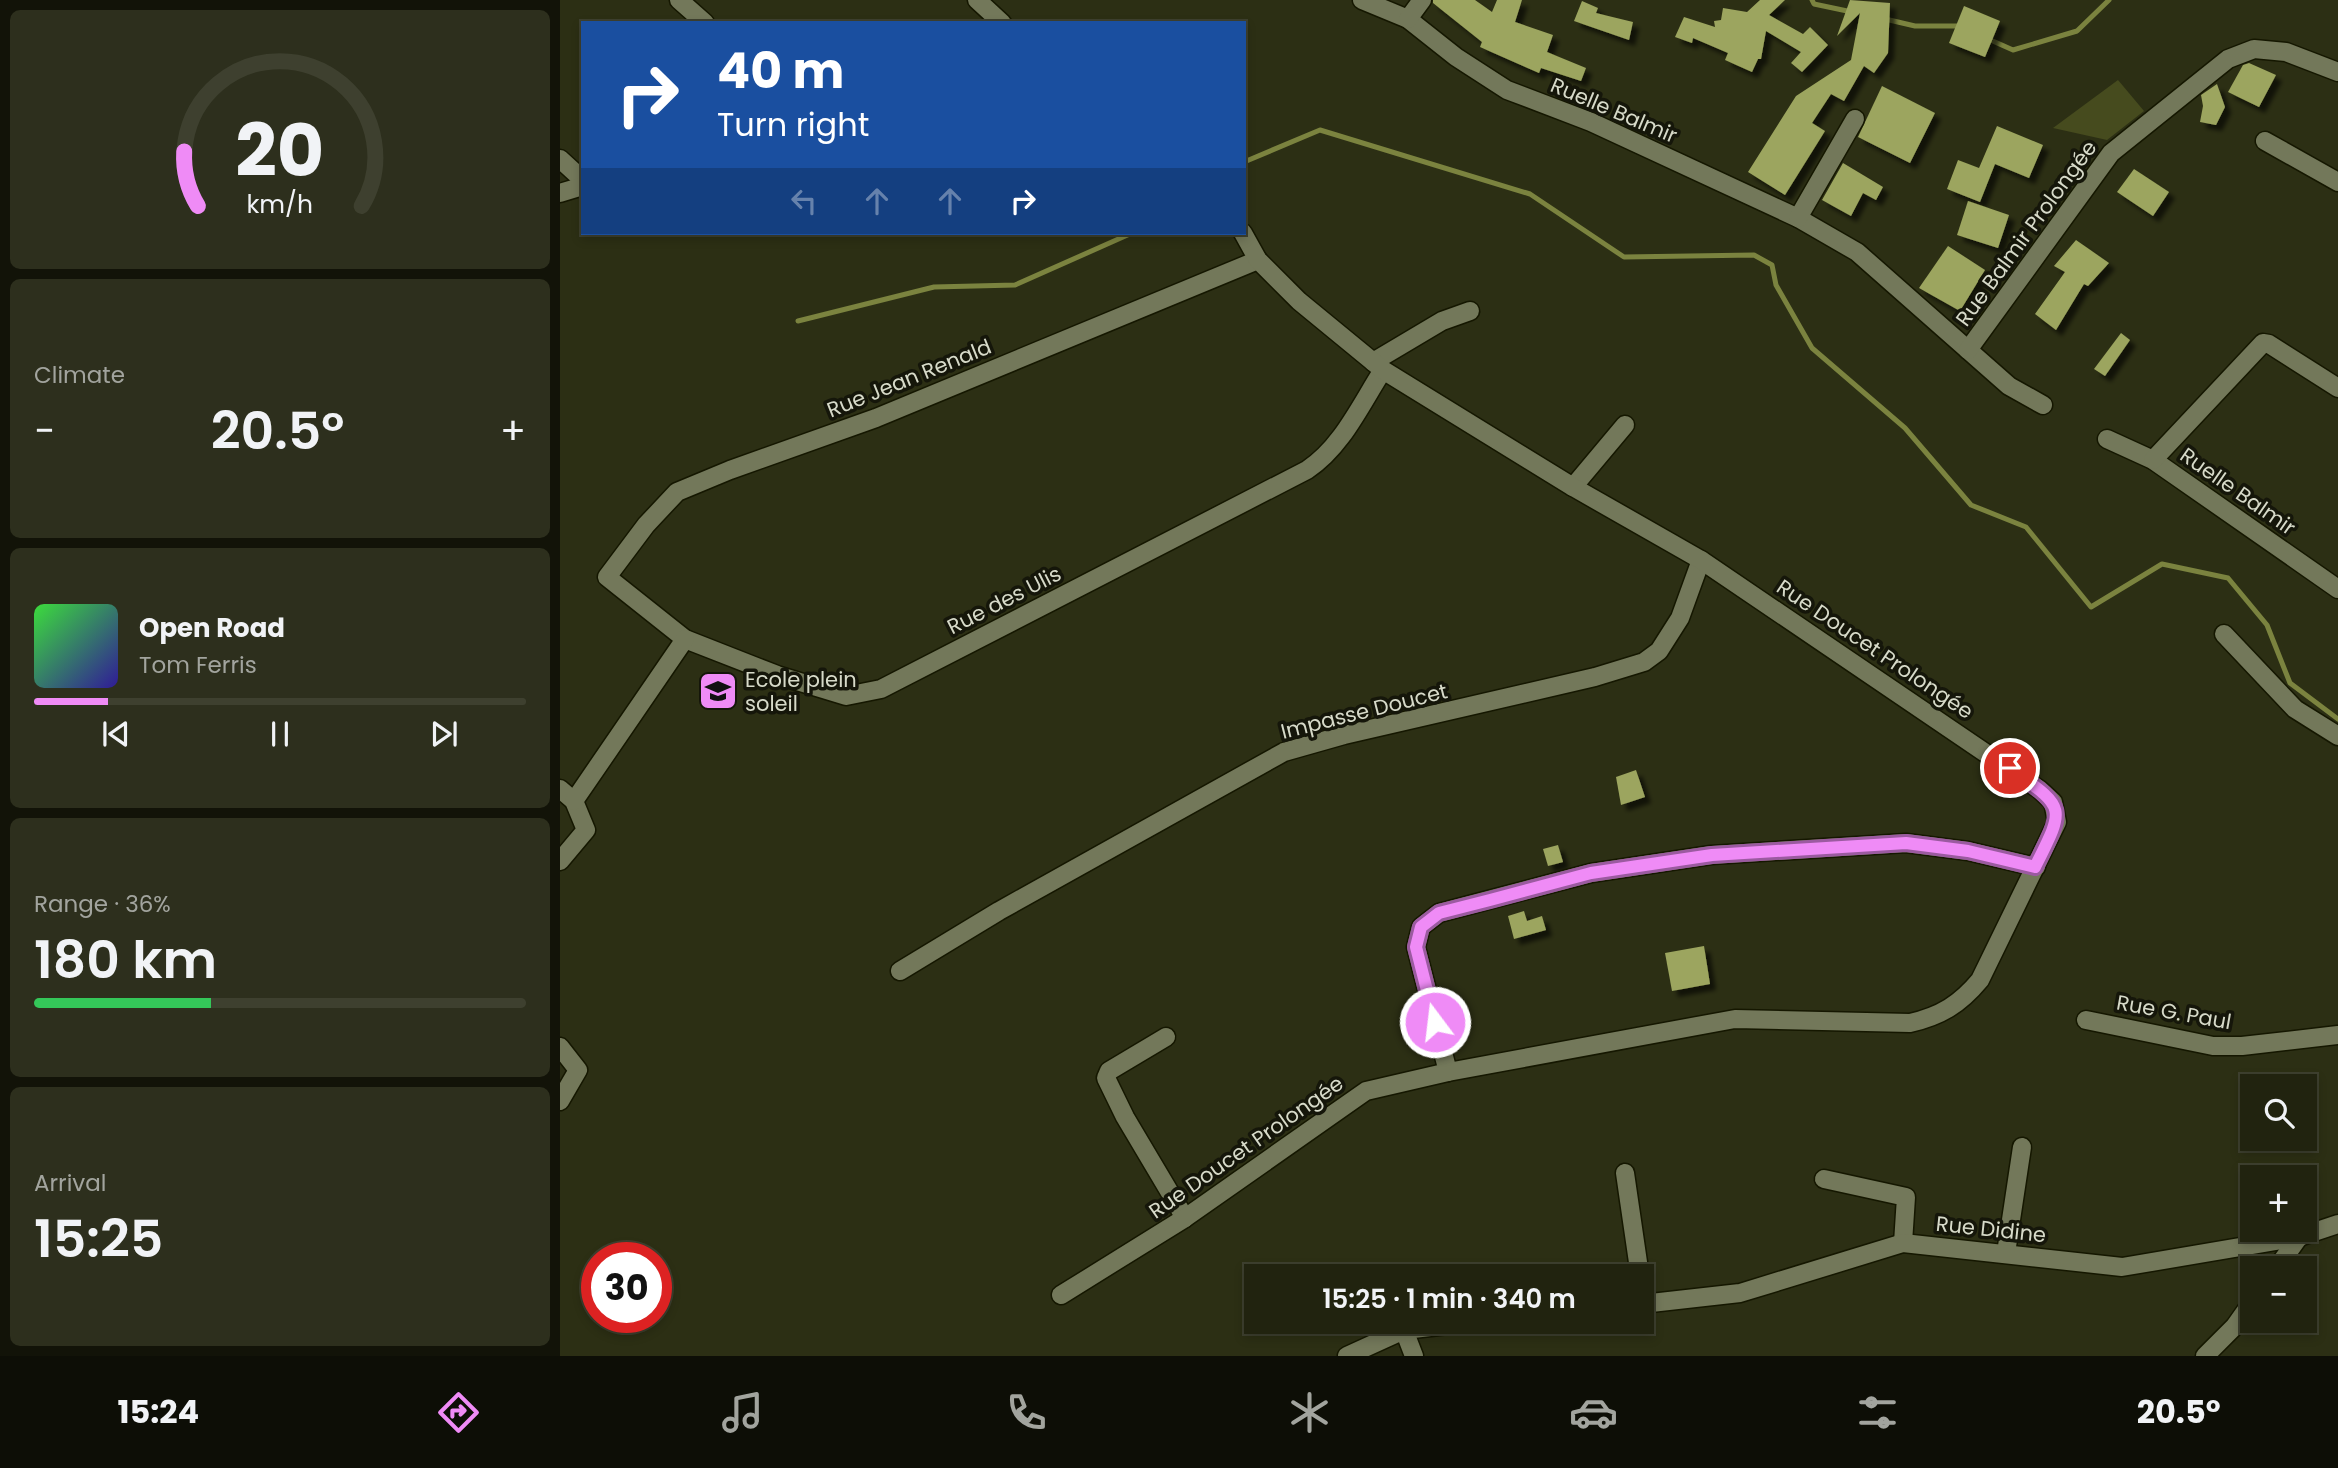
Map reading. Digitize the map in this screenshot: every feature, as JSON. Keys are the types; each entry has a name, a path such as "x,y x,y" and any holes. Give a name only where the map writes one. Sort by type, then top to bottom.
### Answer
{"street":[{"path":"679,0 703,21"},
{"path":"977,0 1000,21"},
{"name":"Ruelle Balmir","path":"1362,0 1408,19 1456,57 1507,90 1591,122 1798,218 1857,252 2009,386 2043,405"},
{"path":"1408,19 1422,0"},
{"name":"Rue Balmir Prolongée","path":"1968,350 2111,153 2228,59 2254,49 2287,52 2338,72"},
{"path":"1798,218 1855,119"},
{"path":"2265,141 2338,182"},
{"path":"560,159 581,178"},
{"path":"560,193 581,187"},
{"name":"Rue Doucet Prolongée","path":"1061,1295 1185,1218 1366,1091 1448,1072 1735,1019 1910,1023 1934,1018 1965,998 1980,980 2057,822 2053,802 1943,722 1701,559 1573,486 1378,366 1311,313 1258,260 1244,235"},
{"name":"Rue Jean Renald","path":"607,577 646,525 677,492 730,470 876,418 1258,260"},
{"path":"1378,366 1442,321 1470,311"},
{"path":"2153,460 2263,343 2269,344 2338,388"},
{"name":"Rue des Ulis","path":"607,577 685,639 777,675 846,696 881,689 1324,459 1334,446 1378,366"},
{"path":"1573,486 1625,425"},
{"name":"Ruelle Balmir","path":"2107,439 2153,460 2338,589"},
{"name":"Impasse Doucet","path":"900,971 999,911 1284,752 1344,735 1595,677 1644,662 1659,651 1680,618 1701,559"},
{"path":"2224,634 2286,701 2338,736"},
{"path":"560,861 586,831 567,795 685,639"},
{"path":"1448,1072 1416,947 1421,927 1439,913 1591,873 1712,855 1906,843 1968,851 2035,867"},
{"name":"Rue G. Paul","path":"2087,1020 2213,1046 2338,1035"},
{"path":"1166,1037 1109,1071 1106,1078 1125,1117 1185,1218"},
{"path":"560,1047 578,1070 560,1101"},
{"path":"2006,1253 2022,1147"},
{"path":"1625,1172 1638,1264"},
{"path":"1824,1179 1896,1192 1906,1197 1903,1243"},
{"name":"Rue Didine","path":"2317,1231 2338,1224"},
{"name":"Rue Didine","path":"1654,1297 1740,1293 1903,1243 2122,1267 2270,1242"},
{"path":"2205,1356 2240,1319"},
{"path":"1347,1356 1393,1334"},
{"path":"1406,1334 1414,1356"}],"green space":[{"path":"2118,80 2144,111 2107,140 2053,128"}],"building":[{"path":"1433,0 1475,0 1492,12 1497,0 1522,0 1515,22 1553,35 1547,52 1586,68 1581,81 1541,68 1539,73 1480,47 1482,42 1433,3"},
{"path":"1760,0 1785,0 1769,15 1803,34 1810,27 1828,45 1802,72 1791,63 1801,52 1766,31 1761,59 1758,59 1752,72 1725,60 1728,53 1693,38 1692,43 1675,37 1684,17 1715,27 1714,21 1721,20 1723,8 1747,12"},
{"path":"1850,0 1890,3 1888,53 1874,73 1864,66 1844,101 1831,94 1812,123 1825,131 1785,195 1748,172 1796,96 1851,60 1860,13 1837,36"},
{"path":"1582,1 1598,8 1596,13 1633,22 1629,40 1574,21"},
{"path":"1964,6 2000,21 1985,57 1949,43"},
{"path":"2249,63 2276,75 2259,107 2228,92 2243,65"},
{"path":"2217,84 2225,107 2216,125 2200,122 2203,106 2201,95"},
{"path":"1882,86 1935,113 1910,163 1858,137"},
{"path":"1997,126 2043,145 2029,178 1995,164 1980,202 1947,189 1958,160 1979,168"},
{"path":"1843,163 1883,187 1876,200 1863,193 1851,216 1822,200"},
{"path":"2134,169 2169,192 2153,216 2117,192"},
{"path":"1968,201 2009,215 1998,248 1957,235"},
{"path":"2076,240 2109,263 2088,286 2084,284 2056,330 2035,314 2065,272 2054,266"},
{"path":"1948,246 1985,270 1960,311 1919,288"},
{"path":"2121,333 2130,340 2105,376 2094,369"},
{"path":"1636,770 1645,797 1621,805 1616,777"},
{"path":"1558,845 1563,862 1548,866 1543,849"},
{"path":"1524,911 1527,921 1542,916 1546,930 1514,939 1508,916"},
{"path":"1704,946 1710,984 1672,991 1665,953"}],"waterway":[{"path":"1812,0 1814,4 1852,12"},
{"path":"1986,38 2013,50 2077,31 2109,0"},
{"path":"1885,19 1915,26 1962,26"},
{"path":"1246,161 1320,130 1530,194 1624,257 1754,255 1772,265 1776,285 1812,348 1905,428 1971,505 2026,527 2091,607 2162,564 2228,578 2267,625 2290,683 2338,719"},
{"path":"798,321 934,287 1015,285 1128,235"}],"place":[{"name":"Ecole plein soleil","path":"718,691"}],"route":[{"path":"1435,1022 1416,947 1421,927 1439,913 1591,873 1712,855 1868,848 1906,843 1968,851 2035,867 2057,822 2058,812 2053,802 2040,790 2010,768"}]}
